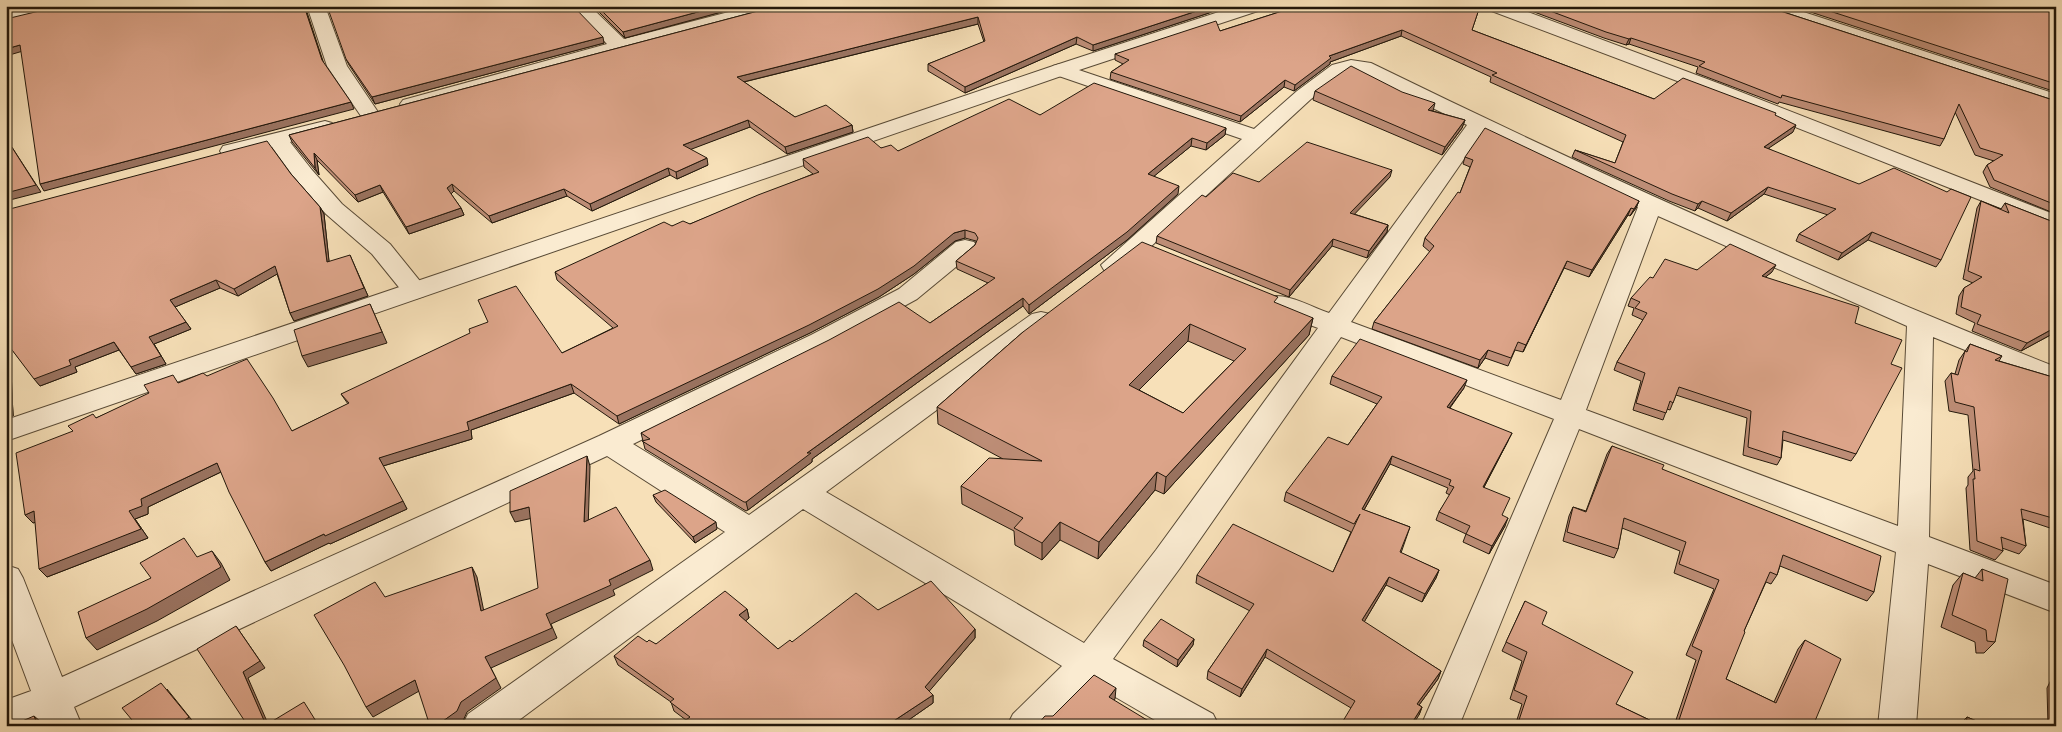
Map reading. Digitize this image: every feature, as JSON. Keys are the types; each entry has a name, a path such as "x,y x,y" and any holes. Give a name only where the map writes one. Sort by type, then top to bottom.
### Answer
{"street":[{"path":"6,20 60,6"},
{"path":"316,6 354,119"},
{"path":"580,6 620,46"},
{"path":"212,156 773,6"},
{"path":"6,431 1060,70 1255,6"},
{"path":"1495,6 1716,89 2056,223"},
{"path":"1767,6 2056,101"},
{"path":"2029,6 2056,14"},
{"path":"1091,282 1137,246 1257,137 1339,68 1351,66 1364,67 1478,124 1651,204 1920,324 2056,378"},
{"path":"1060,70 1257,137"},
{"path":"1026,726 1089,664 1168,559 1478,124"},
{"path":"278,139 304,175 334,209 382,249 415,291"},
{"path":"1440,726 1570,415 1651,204"},
{"path":"1137,246 1164,257"},
{"path":"6,716 58,712 820,341 896,301 965,247"},
{"path":"1253,294 1334,327 1913,543 2056,599"},
{"path":"482,726 994,356 1061,305"},
{"path":"1897,726 1913,543 1920,324"},
{"path":"609,443 751,532"},
{"path":"802,493 1089,664 1200,726"},
{"path":"6,578 58,712"}],"building":[{"path":"60,6 304,6 322,60 351,102 40,184 20,45 6,49 6,19"},
{"path":"327,6 573,6 603,37 372,97 346,59"},
{"path":"597,6 720,6 623,32"},
{"path":"777,6 1212,6 1093,45 1077,37 965,87 928,64 985,41 978,17 737,77 795,117 826,105 852,125 785,147 748,120 683,145 707,158 676,172 668,168 590,204 564,189 489,216 452,184 447,188 461,208 406,227 380,185 355,195 314,153 315,168 289,135"},
{"path":"1298,6 1480,6 1472,30 1654,99 1683,78 1776,113 1775,115 1796,125 1764,147 1859,184 1894,168 1947,192 1951,189 1971,197 1941,260 1872,232 1842,253 1799,234 1836,209 1768,187 1731,213 1702,201 1698,204 1672,194 1575,150 1615,163 1626,135 1492,75 1497,73 1402,30 1329,56 1331,58 1295,85 1285,80 1241,116 1111,72 1129,60 1115,54 1216,21 1220,31"},
{"path":"1537,6 1765,6 2056,101 2056,205 1994,180 1987,165 2003,155 1980,148 1959,104 1944,139 1782,95 1781,98 1699,66 1705,62 1631,38 1606,32"},
{"path":"1814,6 2029,6 2056,14 2056,84"},
{"path":"1351,66 1402,92 1435,103 1428,110 1465,120 1445,147 1315,91"},
{"path":"1094,83 1226,128 1207,143 1192,138 1148,174 1179,186 1127,232 1029,305 1023,298 807,453 811,453 746,502 642,441 650,439 641,433 829,340 899,302 930,323 995,278 956,261 975,245 978,238 975,233 965,230 954,233 914,266 878,289 809,325 617,416 571,384 467,422 469,430 379,458 403,501 325,536 324,534 265,562 229,492 217,463 141,499 142,506 129,511 141,529 39,569 34,511 25,515 16,453 73,431 68,426 93,414 96,418 149,393 144,385 173,375 178,383 203,373 207,376 247,359 292,431 349,403 341,394 470,333 469,329 488,322 478,300 516,286 562,353 618,326 555,272 664,222 672,226 683,221 690,224 819,172 803,159 868,137 881,148 891,145 898,151 1009,99 1040,115"},
{"path":"1485,128 1639,201 1634,209 1631,208 1592,270 1567,261 1526,345 1518,342 1511,358 1488,350 1480,360 1374,322 1434,246 1425,238 1458,192 1460,193 1473,160 1465,157"},
{"path":"6,138 36,185 6,193"},
{"path":"267,141 291,174 320,207 327,262 350,255 364,288 290,313 275,266 234,289 216,280 170,300 186,322 149,337 161,356 131,367 114,342 69,360 71,365 34,379 6,342 6,322 8,321 6,312 6,210"},
{"path":"1307,142 1392,170 1350,213 1388,225 1369,251 1333,239 1290,290 1157,236 1202,195 1206,197 1233,173 1259,182"},
{"path":"1981,201 2009,213 2005,203 2056,223 2056,327 2027,343 1977,324 1981,315 1961,307 1964,288 1982,277 1968,271"},
{"path":"1142,242 1278,297 1274,302 1313,318 1166,477 1157,472 1099,542 1060,522 1042,543 1014,528 1023,518 961,486 989,458 1042,461 937,407 1023,332","holes":["1190,324 1246,349 1183,413 1129,385"]},
{"path":"1730,244 1776,265 1762,276 1859,307 1855,323 1902,340 1891,364 1902,368 1856,454 1783,431 1781,458 1748,447 1751,411 1679,387 1673,403 1670,401 1666,413 1636,403 1645,373 1617,362 1647,313 1635,308 1640,302 1631,298 1650,277 1653,278 1665,259 1697,270"},
{"path":"370,304 382,332 302,356 294,330"},
{"path":"1360,339 1467,380 1447,407 1512,433 1483,487 1510,498 1502,515 1508,518 1492,546 1466,534 1470,526 1439,512 1454,487 1449,485 1451,480 1392,456 1362,509 1410,527 1400,552 1439,570 1425,594 1389,577 1362,620 1441,671 1417,704 1422,707 1410,726 1340,726 1355,701 1267,649 1242,689 1208,671 1254,604 1197,575 1233,524 1333,572 1360,514 1354,524 1286,492 1328,437 1348,445 1382,397 1332,376"},
{"path":"1970,344 2002,356 1995,360 2056,378 2056,519 2021,509 2026,546 2001,537 2003,551 1977,541 1973,479 1975,479 1974,469 1980,471 1974,407 1955,402 1951,373 1958,375 1965,351 1967,352"},
{"path":"1612,446 1664,465 1662,469 1881,556 1874,592 1783,555 1777,575 1770,572 1744,631 1726,679 1776,703 1805,640 1841,659 1815,721 1827,726 1677,726 1702,651 1692,646 1719,580 1679,564 1686,542 1624,518 1618,549 1567,532 1573,507 1586,512"},
{"path":"587,456 584,522 616,507 650,560 609,580 611,585 546,614 552,628 485,657 496,678 461,702 457,711 436,726 430,726 415,680 366,707 344,665 314,615 375,582 385,597 472,567 481,611 538,588 529,507 510,512 510,491"},
{"path":"665,490 716,522 693,537 653,495"},
{"path":"184,538 197,557 212,551 221,567 147,609 86,638 78,612 151,578 140,563"},
{"path":"1982,569 2008,579 1995,642 1987,641 1986,630 1952,615 1963,573 1983,581"},
{"path":"931,581 975,629 925,687 933,695 889,724 892,726 678,726 690,717 670,702 674,699 614,656 638,636 647,642 649,640 656,644 725,591 747,609 739,615 778,649 790,640 792,642 856,593 878,610"},
{"path":"1525,601 1547,612 1542,624 1633,672 1616,704 1662,726 1517,726 1527,696 1514,690 1527,652 1506,642"},
{"path":"1161,619 1194,639 1178,660 1144,640"},
{"path":"236,626 260,661 243,672 266,725 304,702 319,726 248,726 197,649"},
{"path":"1094,675 1116,688 1109,697 1152,723 1150,726 1036,726 1045,716 1053,716"},
{"path":"161,683 189,717 177,726 137,726 122,708"},
{"path":"34,716 36,721 48,722 41,726 6,726 6,721 20,722"},
{"path":"1967,717 1988,726 1966,726"}]}
